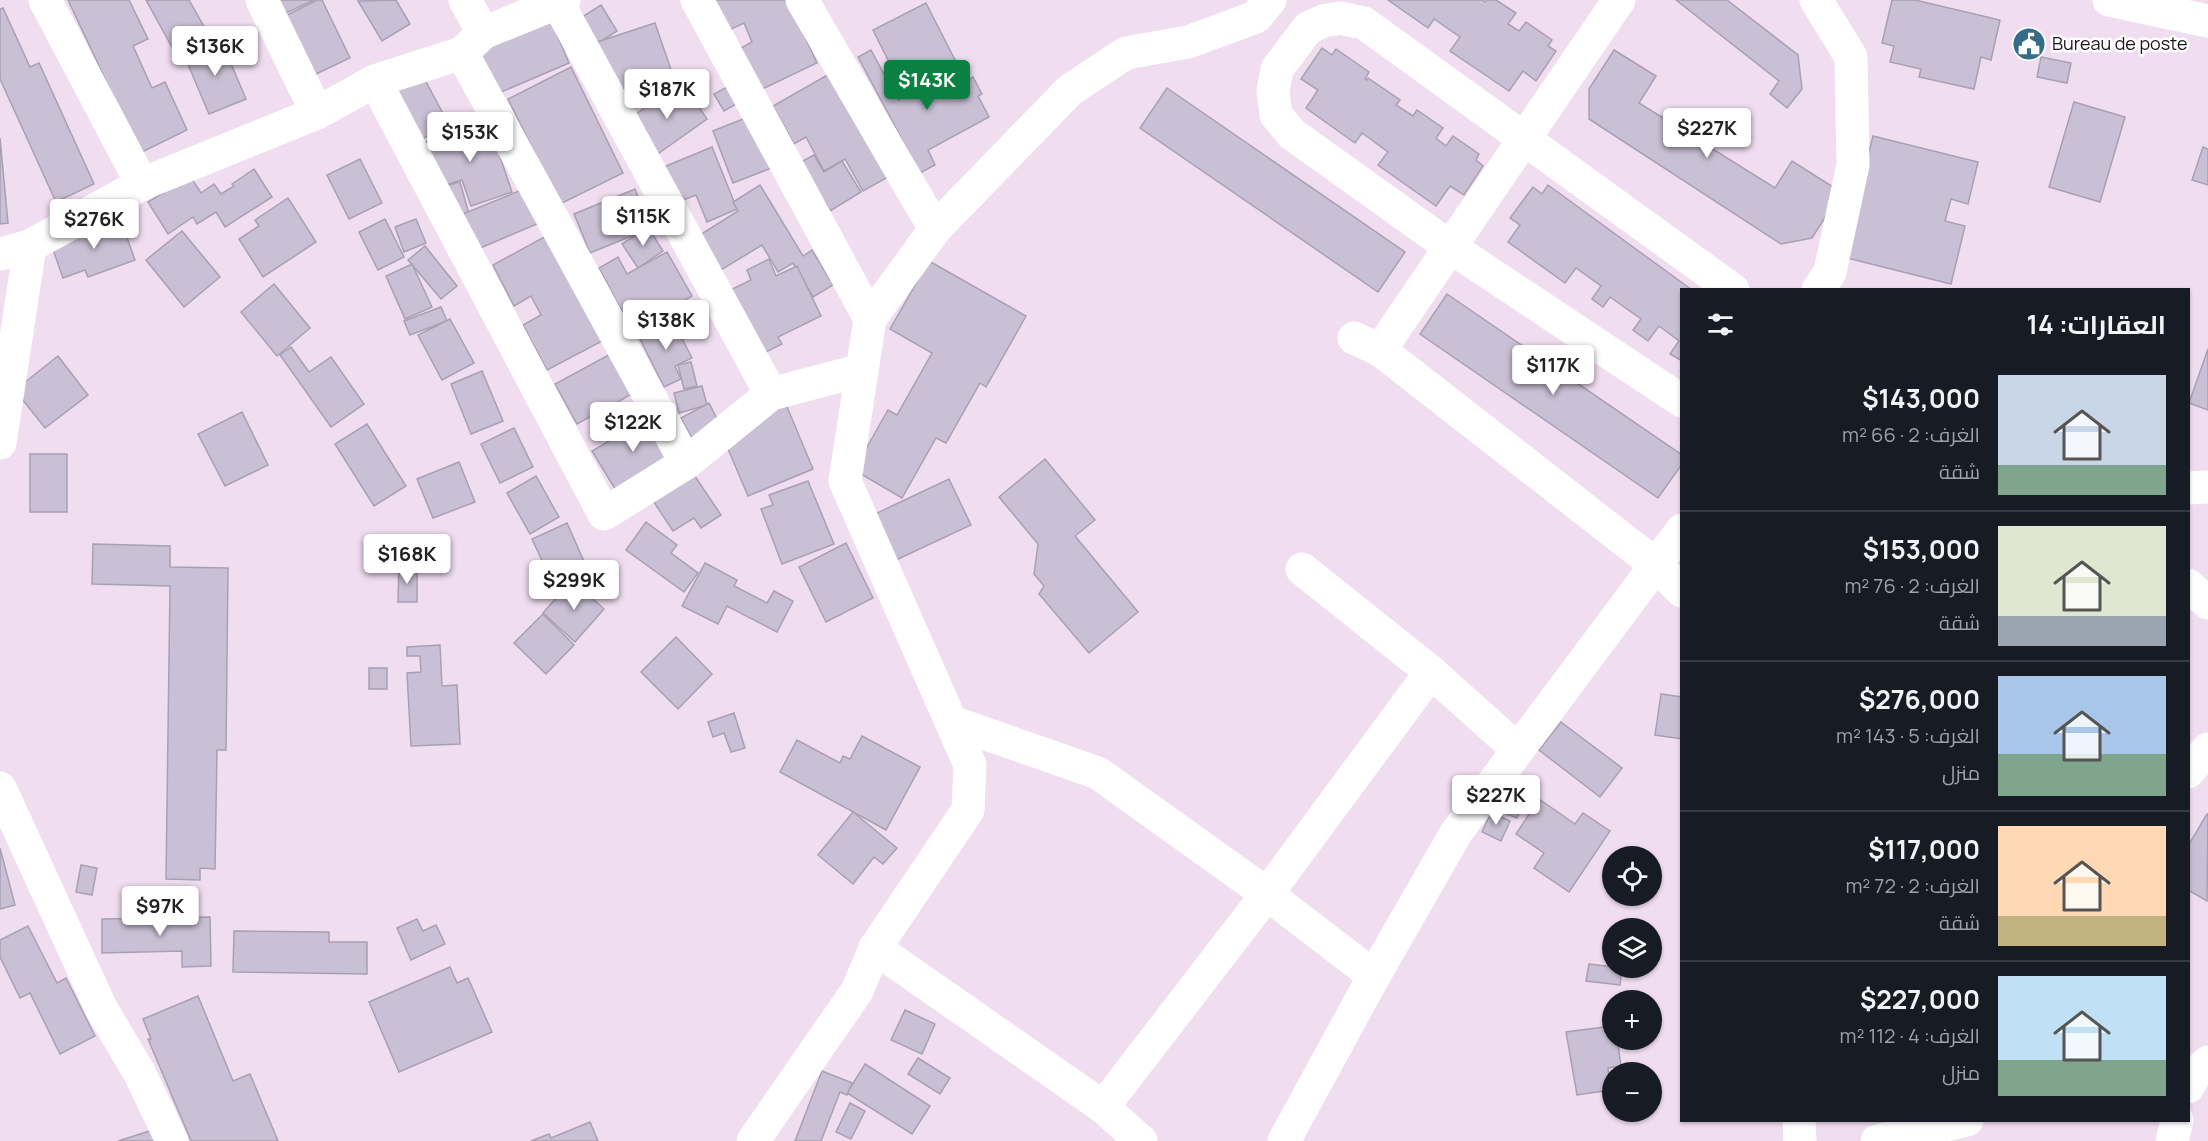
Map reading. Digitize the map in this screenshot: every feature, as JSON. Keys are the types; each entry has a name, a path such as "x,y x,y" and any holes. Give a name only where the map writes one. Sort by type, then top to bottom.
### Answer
{"street":[{"path":"45,0 142,184"},
{"path":"262,0 317,113"},
{"path":"465,0 472,43 686,464"},
{"path":"697,0 870,319"},
{"path":"802,0 935,229"},
{"path":"753,1141 857,991 875,948 968,810 970,765 845,481 870,319 935,229 1070,90 1126,53 1188,42 1256,17 1270,0"},
{"path":"1619,0 1450,247 1367,344 1656,565 1680,589"},
{"path":"1816,0 1851,57 1853,165 1833,284"},
{"path":"2109,0 2208,21"},
{"path":"2205,0 2208,14"},
{"path":"0,443 15,250 142,184 317,113 375,81 472,43 561,1 771,394"},
{"path":"1680,400 1450,247 1292,134 1276,115 1273,91 1278,69 1308,28 1323,21 1340,18 1364,23 1730,288"},
{"path":"375,81 604,514 686,464 771,394 862,370"},
{"path":"2190,488 2208,487"},
{"path":"1284,1141 1374,976 1456,833 1680,533"},
{"path":"1302,569 1431,672 1518,750"},
{"path":"1103,1107 1267,894 1431,672"},
{"path":"952,723 1098,773 1267,894 1374,976"},
{"path":"2190,770 2208,749"},
{"path":"0,788 101,1008 139,1072 172,1141"},
{"path":"875,948 1103,1107 1141,1141"},
{"path":"1799,1122 1800,1141"},
{"path":"1877,1141 1958,1122"},
{"path":"2172,1141 2177,1122"}],"building":[{"path":"68,0 129,0 148,39 133,46 152,88 165,82 187,130 140,153"},
{"path":"146,0 189,0 211,39 178,58"},
{"path":"267,0 314,0 275,18"},
{"path":"317,0 322,0 350,58 314,75 285,16"},
{"path":"396,0 410,24 382,41 358,1"},
{"path":"709,0 788,0 817,63 760,90 741,48 752,42 744,23 723,33"},
{"path":"1388,0 1483,0 1485,2 1496,0 1516,13 1508,24 1519,31 1526,22 1552,40 1548,46 1556,51 1536,81 1523,71 1509,91 1450,51 1460,37 1434,19 1428,28"},
{"path":"1676,0 1727,0 1798,55 1802,89 1787,108 1770,94 1779,81"},
{"path":"1892,0 1915,0 2000,20 1991,60 1981,57 1974,89 1919,77 1921,69 1890,62 1894,46 1882,43"},
{"path":"926,3 956,62 903,90 873,30"},
{"path":"601,5 617,31 588,50 571,24"},
{"path":"3,8 30,67 39,63 94,184 56,202 0,79 0,9"},
{"path":"551,20 569,63 492,96 474,54"},
{"path":"655,23 678,90 652,99 647,85 632,90 630,86 608,94 591,44"},
{"path":"221,40 246,99 209,114 184,55"},
{"path":"1322,48 1332,55 1336,49 1369,72 1365,79 1368,78 1400,100 1396,105 1413,116 1417,110 1443,128 1436,138 1446,146 1453,136 1479,154 1476,160 1483,166 1464,195 1450,186 1436,206 1378,165 1388,152 1362,133 1355,143 1306,108 1318,90 1301,79"},
{"path":"871,50 898,100 942,76 949,90 973,77 982,94 978,96 989,117 928,150 935,165 920,173 858,57"},
{"path":"1614,50 1656,76 1639,103 1775,188 1792,161 1841,192 1812,238 1781,244 1589,119 1589,89"},
{"path":"2041,57 2071,63 2067,83 2037,77"},
{"path":"571,67 623,173 560,204 508,99"},
{"path":"831,73 888,177 863,191 845,159 824,171 806,137 794,144 773,106"},
{"path":"423,76 449,125 412,144 387,96"},
{"path":"682,82 707,119 652,158 626,121"},
{"path":"729,86 738,103 724,111 714,94"},
{"path":"1167,88 1405,252 1378,292 1140,128"},
{"path":"2074,102 2125,117 2100,202 2049,187"},
{"path":"753,115 774,167 733,183 713,131"},
{"path":"488,121 512,192 471,206 462,180 440,187 425,142"},
{"path":"1873,136 1978,162 1968,204 1951,199 1945,221 1965,226 1951,284 1843,257"},
{"path":"0,138 8,223 0,224"},
{"path":"712,147 737,209 707,222 696,195 673,204 659,169"},
{"path":"2203,147 2208,149 2208,185 2192,180"},
{"path":"814,155 824,172 842,161 861,192 830,211 801,162"},
{"path":"360,159 382,203 349,219 327,175"},
{"path":"254,169 272,197 225,227 216,212 197,224 193,217 168,234 148,202 190,176 201,193 214,184 221,194"},
{"path":"460,182 469,214 452,219 442,187"},
{"path":"760,185 803,256 812,250 833,285 813,297 793,263 778,272 762,245 716,273 695,238 738,211 733,202"},
{"path":"1548,185 1689,288 1680,288 1680,360 1670,354 1679,341 1659,326 1648,341 1633,330 1641,319 1610,297 1603,307 1592,299 1601,286 1576,268 1565,283 1508,242 1520,225 1510,218 1533,187 1542,194"},
{"path":"524,189 539,223 478,249 463,214"},
{"path":"635,189 651,228 590,253 574,214"},
{"path":"288,198 316,242 263,277 239,239 259,226 255,220"},
{"path":"120,218 135,260 88,277 85,270 63,278 51,244"},
{"path":"385,219 404,257 378,270 359,232"},
{"path":"416,219 426,243 404,252 395,227"},
{"path":"648,227 663,251 638,268 622,244"},
{"path":"182,231 220,277 184,307 146,260"},
{"path":"548,235 606,339 547,370 523,325 541,315 531,296 514,306 493,265"},
{"path":"425,246 457,286 441,299 408,260"},
{"path":"667,252 692,296 671,308 668,302 629,324 599,268 618,257 627,274"},
{"path":"769,259 776,276 797,266 821,316 778,337 782,344 756,357 726,292 751,280 747,270"},
{"path":"929,261 1026,316 986,387 980,383 946,443 936,438 902,498 854,470 888,410 897,415 932,353 890,329"},
{"path":"412,264 432,307 405,319 386,276"},
{"path":"274,284 310,328 277,356 241,312"},
{"path":"1447,294 1680,454 1680,467 1658,498 1420,334"},
{"path":"441,307 447,321 410,335 404,321"},
{"path":"450,319 474,363 442,380 418,335"},
{"path":"672,319 692,358 675,366 681,379 664,387 638,335"},
{"path":"291,347 309,372 331,357 364,404 331,427 280,355"},
{"path":"2208,349 2208,410 2190,403"},
{"path":"616,351 637,391 614,404 626,428 606,440 593,415 577,424 555,384"},
{"path":"58,356 88,395 45,428 15,390"},
{"path":"691,362 697,386 684,389 678,365"},
{"path":"482,371 503,421 471,434 451,384"},
{"path":"702,386 707,405 679,413 674,393"},
{"path":"785,402 813,469 748,496 720,430"},
{"path":"709,403 721,427 694,442 681,418"},
{"path":"242,412 268,465 225,486 198,434"},
{"path":"652,416 674,455 615,489 592,451"},
{"path":"367,424 406,486 374,506 335,444"},
{"path":"514,428 533,467 500,483 481,444"},
{"path":"30,454 67,454 67,512 30,512"},
{"path":"1045,459 1095,520 1075,536 1138,612 1089,653 1039,594 1044,586 1034,574 1038,544 999,497"},
{"path":"459,462 475,502 433,518 417,479"},
{"path":"686,463 721,515 701,528 694,518 673,531 646,490"},
{"path":"536,476 559,517 530,534 507,493"},
{"path":"949,479 971,525 894,561 873,515"},
{"path":"808,481 834,544 782,564 761,509 773,505 769,495"},
{"path":"646,522 677,545 671,553 698,573 684,592 626,550"},
{"path":"567,523 585,564 551,580 532,539"},
{"path":"846,543 873,598 826,622 799,567"},
{"path":"93,544 170,546 170,567 228,568 226,750 217,750 215,869 200,868 200,880 166,879 170,586 92,584"},
{"path":"399,562 407,562 407,572 417,572 417,602 398,602"},
{"path":"705,563 737,580 734,586 767,603 774,591 793,601 777,632 727,606 718,624 682,606"},
{"path":"572,580 604,609 575,642 543,613"},
{"path":"543,614 574,645 546,674 514,643"},
{"path":"676,637 712,674 678,709 641,672"},
{"path":"440,645 442,686 457,685 460,744 411,746 407,673 421,672 420,656 407,656 407,647"},
{"path":"369,668 387,668 387,689 369,689"},
{"path":"1661,694 1680,697 1680,739 1655,735"},
{"path":"734,713 745,748 731,752 724,733 713,737 708,722"},
{"path":"1561,722 1622,768 1600,797 1539,750"},
{"path":"862,736 920,767 886,830 780,772 797,740 840,763 843,756 850,759"},
{"path":"1509,787 1527,794 1517,818 1499,811"},
{"path":"1539,799 1575,824 1583,813 1610,831 1569,892 1534,868 1544,853 1516,834"},
{"path":"853,812 897,848 883,864 874,857 853,884 818,855"},
{"path":"1491,812 1510,821 1501,841 1482,832"},
{"path":"2208,814 2207,901 2190,891 2190,843"},
{"path":"0,848 15,905 0,909"},
{"path":"81,865 97,868 92,895 76,892"},
{"path":"210,917 211,966 182,967 182,951 102,953 102,919"},
{"path":"417,919 423,931 436,925 445,944 411,960 397,928"},
{"path":"28,926 57,983 66,978 95,1036 60,1054 30,993 20,998 0,957 0,940"},
{"path":"234,931 329,932 329,942 367,942 367,974 233,972"},
{"path":"1589,964 1602,966 1602,978 1621,978 1620,985 1586,981"},
{"path":"450,967 457,983 468,978 492,1032 399,1072 369,1002"},
{"path":"198,996 233,1081 250,1074 278,1141 191,1141 148,1039 151,1039 143,1019"},
{"path":"905,1010 935,1024 922,1054 891,1040"},
{"path":"1602,1027 1602,1050 1619,1050 1620,1062 1602,1062 1602,1091 1577,1095 1566,1032"},
{"path":"918,1058 950,1078 940,1094 908,1074"},
{"path":"865,1064 930,1106 912,1134 847,1093"},
{"path":"822,1071 852,1083 847,1095 840,1092 821,1141 795,1141"},
{"path":"850,1103 865,1111 851,1139 836,1132"},
{"path":"590,1122 598,1141 531,1141 549,1134 551,1138"},
{"path":"156,1129 160,1141 118,1141"}],"place":[{"name":"Bureau de poste","path":"2029,44"}]}
